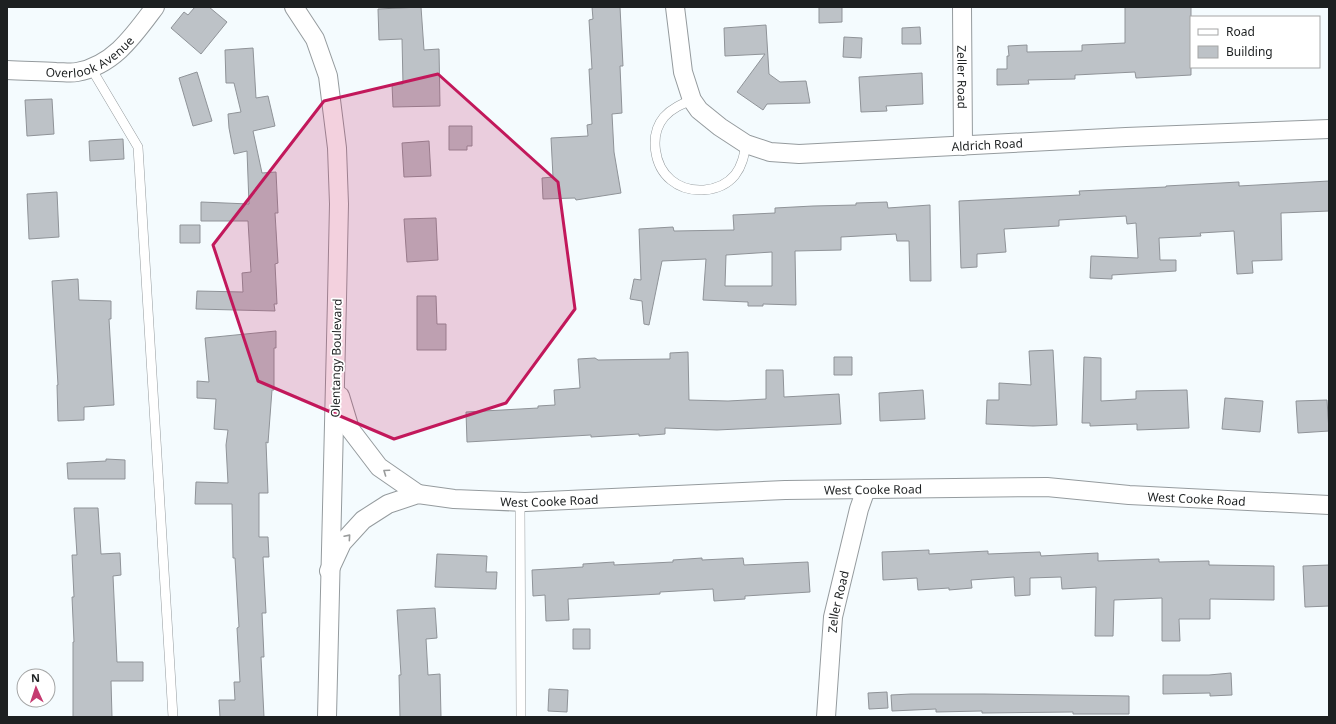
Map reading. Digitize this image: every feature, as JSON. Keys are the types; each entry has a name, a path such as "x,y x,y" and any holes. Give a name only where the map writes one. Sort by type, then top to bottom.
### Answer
{"street":[{"name":"Overlook Avenue","path":"7,70 76,72 91,68 118,52 129,41 155,7"},
{"name":"Olentangy Boulevard","path":"294,7 315,39 328,76 337,148 339,204 326,717"},
{"name":"Aldrich Road","path":"675,7 683,72 692,100 699,110 720,127 746,144 770,152 799,154 1126,137 1329,129"},
{"name":"Zeller Road","path":"962,7 963,146"},
{"name":"West Cooke Road","path":"335,383 350,429 379,467 418,494"},
{"name":"West Cooke Road","path":"329,571 342,543 363,520 388,504 418,494 454,499 520,502 777,490 1047,487 1137,495 1329,505"},
{"name":"Zeller Road","path":"826,717 833,617 859,509 866,489"}],"lane":[{"path":"91,68 138,147 173,717"},
{"path":"692,100 676,106 663,118 656,134 655,151 660,167 671,180 686,189 704,191 720,186 734,176 743,161 746,144"},
{"path":"520,502 521,717"}],"highlighted area":[{"path":"438,74 558,182 575,309 506,403 394,439 258,381 213,245 324,101"}],"building":[{"path":"195,7 209,7 227,22 201,54 171,28 184,12 188,15"},
{"path":"421,7 424,50 439,49 440,106 393,107 392,84 403,84 402,39 379,40 378,9"},
{"path":"592,7 620,7 623,66 620,66 622,113 612,114 614,152 621,193 576,200 575,198 543,199 542,178 553,177 551,138 588,136 587,125 592,124 589,69 592,69 589,20 593,19"},
{"path":"819,7 842,7 842,22 819,23"},
{"path":"1125,7 1191,7 1191,75 1136,78 1135,72 1075,75 1075,79 1028,80 1029,84 997,85 997,69 1007,69 1007,56 1009,56 1008,46 1027,45 1027,52 1082,51 1082,45 1125,43"},
{"path":"766,25 769,74 780,82 806,81 810,103 767,104 763,110 737,92 765,54 725,56 724,28"},
{"path":"920,27 921,44 902,44 902,28"},
{"path":"844,37 862,38 861,58 843,57"},
{"path":"253,48 256,98 268,96 275,126 253,131 262,173 276,172 278,213 275,213 278,263 275,264 277,304 274,304 275,311 196,309 197,291 243,292 242,273 251,272 248,221 201,221 201,202 249,204 247,151 234,154 229,128 228,114 241,112 234,83 226,83 225,50"},
{"path":"197,72 212,121 193,126 179,78"},
{"path":"922,73 923,104 886,106 887,111 861,112 859,77"},
{"path":"52,99 54,134 27,136 25,100"},
{"path":"449,126 472,126 472,146 467,146 467,150 449,150"},
{"path":"123,139 124,159 90,161 89,141"},
{"path":"429,141 431,176 404,177 402,143"},
{"path":"1329,181 1329,211 1281,213 1282,260 1252,261 1253,273 1237,274 1234,231 1200,233 1201,236 1159,238 1160,260 1176,260 1176,271 1112,275 1112,279 1090,278 1091,256 1138,258 1136,223 1127,224 1126,216 1059,220 1059,226 1004,229 1006,252 977,254 977,267 961,268 959,201 1080,195 1079,191 1239,182 1239,186"},
{"path":"57,192 59,237 29,239 27,194"},
{"path":"887,202 888,208 930,205 931,281 910,281 909,241 897,241 896,234 841,237 841,250 795,251 796,305 763,304 763,306 748,306 748,302 703,300 706,259 662,261 649,325 644,324 642,301 630,299 634,279 641,280 639,229 673,227 674,231 734,230 733,215 775,213 775,208 856,205 856,203","holes":["772,252 772,286 725,286 726,255"]},
{"path":"436,218 438,260 407,262 404,219"},
{"path":"180,225 200,225 200,243 180,243"},
{"path":"78,279 79,300 111,301 111,319 109,319 114,405 84,407 84,420 58,421 58,385 52,281"},
{"path":"417,296 436,296 437,324 446,324 446,350 417,350"},
{"path":"276,331 276,348 274,348 274,390 272,390 268,443 266,442 268,493 259,493 259,537 268,537 269,557 263,557 266,613 262,613 264,657 261,657 264,717 220,717 219,700 235,700 234,682 240,682 237,628 239,627 235,558 233,558 232,504 195,504 196,482 228,483 226,445 228,430 214,429 216,399 197,398 197,381 209,382 205,338"},
{"path":"1053,350 1057,425 1033,426 986,424 987,400 999,400 999,383 1031,385 1029,351"},
{"path":"688,352 689,400 728,401 766,399 766,370 783,370 784,397 839,394 841,424 717,430 665,428 665,434 639,436 639,434 591,437 591,435 467,442 466,412 538,408 538,406 555,405 554,390 580,388 578,359 670,359 670,353"},
{"path":"834,357 852,357 852,375 834,375"},
{"path":"1084,357 1101,358 1101,401 1136,399 1136,391 1187,390 1189,428 1137,430 1137,424 1090,426 1090,423 1082,423"},
{"path":"923,390 925,419 880,421 879,393"},
{"path":"1225,398 1263,401 1260,432 1222,429"},
{"path":"1327,400 1329,431 1298,433 1296,401"},
{"path":"106,459 125,460 125,479 68,479 67,463 106,461"},
{"path":"74,508 98,508 101,554 120,553 121,575 113,576 117,662 143,662 143,681 111,681 112,717 73,717 74,642 72,597 74,597 72,555 77,555"},
{"path":"929,550 929,554 988,551 988,554 1040,552 1041,556 1098,553 1098,561 1159,559 1159,562 1209,561 1209,565 1274,566 1274,600 1210,599 1210,619 1179,619 1180,641 1162,641 1162,598 1114,600 1113,636 1095,636 1096,587 1062,589 1061,577 1030,578 1030,595 1015,596 1014,577 971,580 972,588 949,590 949,588 918,590 917,578 883,580 882,552"},
{"path":"437,554 487,556 486,572 497,572 496,589 435,587"},
{"path":"702,558 702,560 743,558 744,565 808,562 810,592 745,596 745,599 714,601 713,589 660,592 660,594 568,599 569,620 546,621 545,595 533,596 532,570 583,567 583,564 614,562 614,565 673,562 673,560"},
{"path":"1329,565 1329,606 1305,607 1303,566"},
{"path":"435,608 437,638 426,639 428,675 440,674 441,717 400,717 399,675 401,675 397,610"},
{"path":"573,629 590,629 590,649 573,649"},
{"path":"1231,673 1232,695 1210,696 1210,693 1163,694 1163,675 1209,675"},
{"path":"549,689 568,690 567,712 548,711"},
{"path":"887,692 888,708 869,709 868,693"},
{"path":"891,695 1129,696 1129,714 1073,714 1073,712 982,713 982,711 936,712 936,709 892,711"}]}
